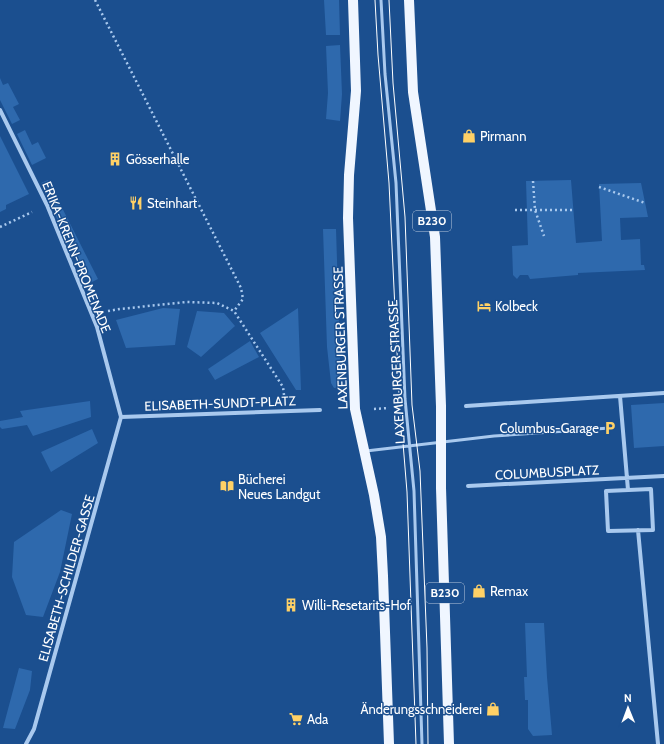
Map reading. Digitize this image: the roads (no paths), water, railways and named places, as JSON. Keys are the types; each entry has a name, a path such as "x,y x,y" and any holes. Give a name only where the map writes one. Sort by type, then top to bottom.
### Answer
{"main road":[{"name":"LAXENBURGER STRASSE","path":"353,0 356,91 349,175 348,218 354,409 365,451 381,537 384,576 389,744"},
{"name":"B230","path":"409,0 413,92 435,237 442,442 441,488 449,744"}],"street":[{"name":"ERIKA-KRENN-PROMENADE","path":"0,110 47,205 97,327 121,417"},
{"path":"466,406 664,393"},
{"path":"620,396 628,490"},
{"name":"ELISABETH-SUNDT-PLATZ","path":"121,417 320,410"},
{"name":"ELISABETH-SCHILDER-GASSE","path":"26,744 34,729 121,417"},
{"name":"COLUMBUSPLATZ","path":"468,486 664,476"},
{"name":"COLUMBUSPLATZ","path":"651,489 653,530 608,531 606,491 628,490 651,489"},
{"path":"638,530 658,744"}],"lane":[{"name":"LAXEMBURGER STRASSE","path":"381,0 385,74 396,183 405,399 414,491 422,744"},
{"path":"365,451 494,436 610,428"}],"tram line":[{"path":"375,0 378,55 389,183 399,394 407,492 416,744"},
{"path":"389,0 393,83 405,217 412,405 420,471 427,648 428,744"}],"place":[{"name":"Pirmann","path":"469,136"},
{"name":"Gösserhalle","path":"115,159"},
{"name":"Steinhart","path":"136,203"},
{"name":"Kolbeck","path":"484,306"},
{"name":"Columbus-Garage","path":"610,428"},
{"name":"Bücherei Neues Landgut","path":"227,486"},
{"name":"Remax","path":"479,591"},
{"name":"Willi-Resetarits-Hof","path":"291,605"},
{"name":"Änderungsschneiderei","path":"493,709"},
{"name":"Ada","path":"296,719"}]}
